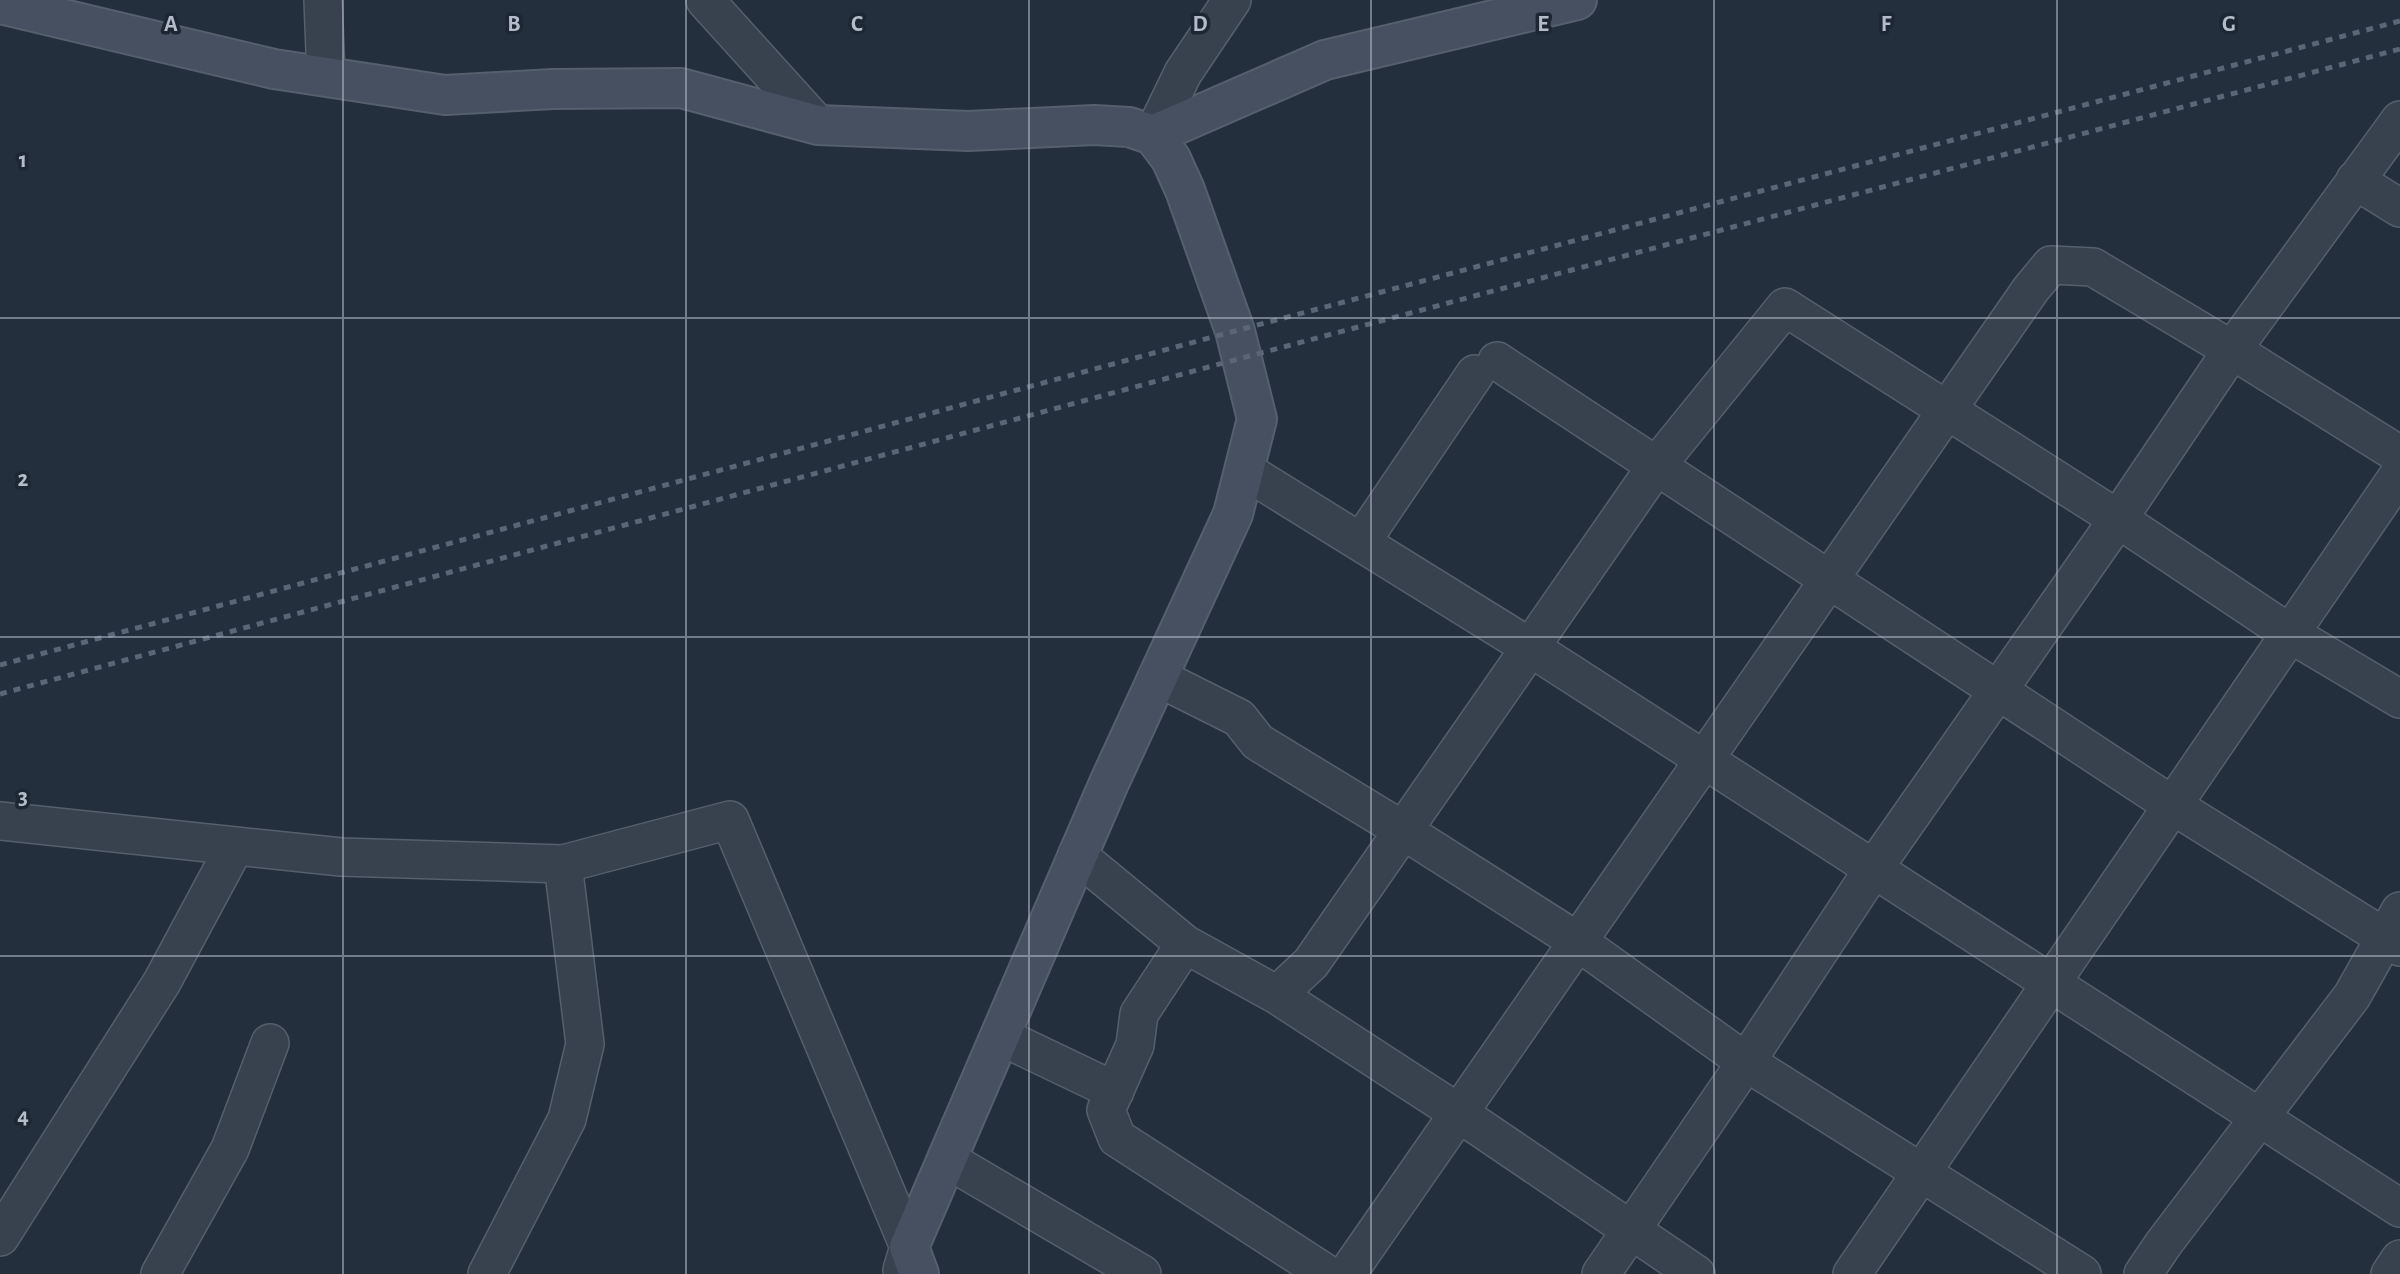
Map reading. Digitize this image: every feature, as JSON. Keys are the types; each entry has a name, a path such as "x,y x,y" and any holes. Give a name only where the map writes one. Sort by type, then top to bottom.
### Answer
{"main road":[{"path":"1153,135 1325,60 1577,0"},
{"path":"0,4 274,69 445,95 553,89 681,88 818,125 968,131 1094,125 1129,127 1153,135 1171,159 1185,190 1236,331 1257,419 1233,514 1077,855 948,1160 909,1265"}],"street":[{"path":"323,0 326,77"},
{"path":"705,0 818,125"},
{"path":"1153,135 1183,73 1232,0"},
{"path":"1601,1274 1874,868 2118,519 2232,350 2400,120"},
{"path":"2355,180 2400,208"},
{"path":"1347,1274 1461,1114 1828,579 2031,289 2051,265 2093,267 2400,455"},
{"path":"1277,995 1311,963 1657,465 1785,307 2118,519 2289,633 2400,699"},
{"path":"1361,542 1486,367 1657,465 2172,805 2395,932 2352,996 2143,1274"},
{"path":"1244,470 1531,648 2400,1208"},
{"path":"1852,1274 2400,473"},
{"path":"1157,677 1239,718 1258,742 1404,831 1577,942 1746,1062 2082,1274"},
{"path":"0,821 341,857 564,864 730,820 909,1265"},
{"path":"0,1237 162,982 235,846"},
{"path":"1077,855 1185,944 1277,995 1461,1114 1696,1274"},
{"path":"488,1274 567,1119 585,1044 564,864"},
{"path":"1185,944 1139,1014 1135,1045 1106,1110 1117,1138 1327,1274"},
{"path":"1000,1036 1115,1091"},
{"path":"160,1274 230,1149 270,1043"},
{"path":"948,1160 1142,1274"},
{"path":"2390,1274 2400,1259"}],"railway":[{"path":"0,665 1235,331 2400,21"},
{"path":"0,694 1242,358 2400,49"}]}
